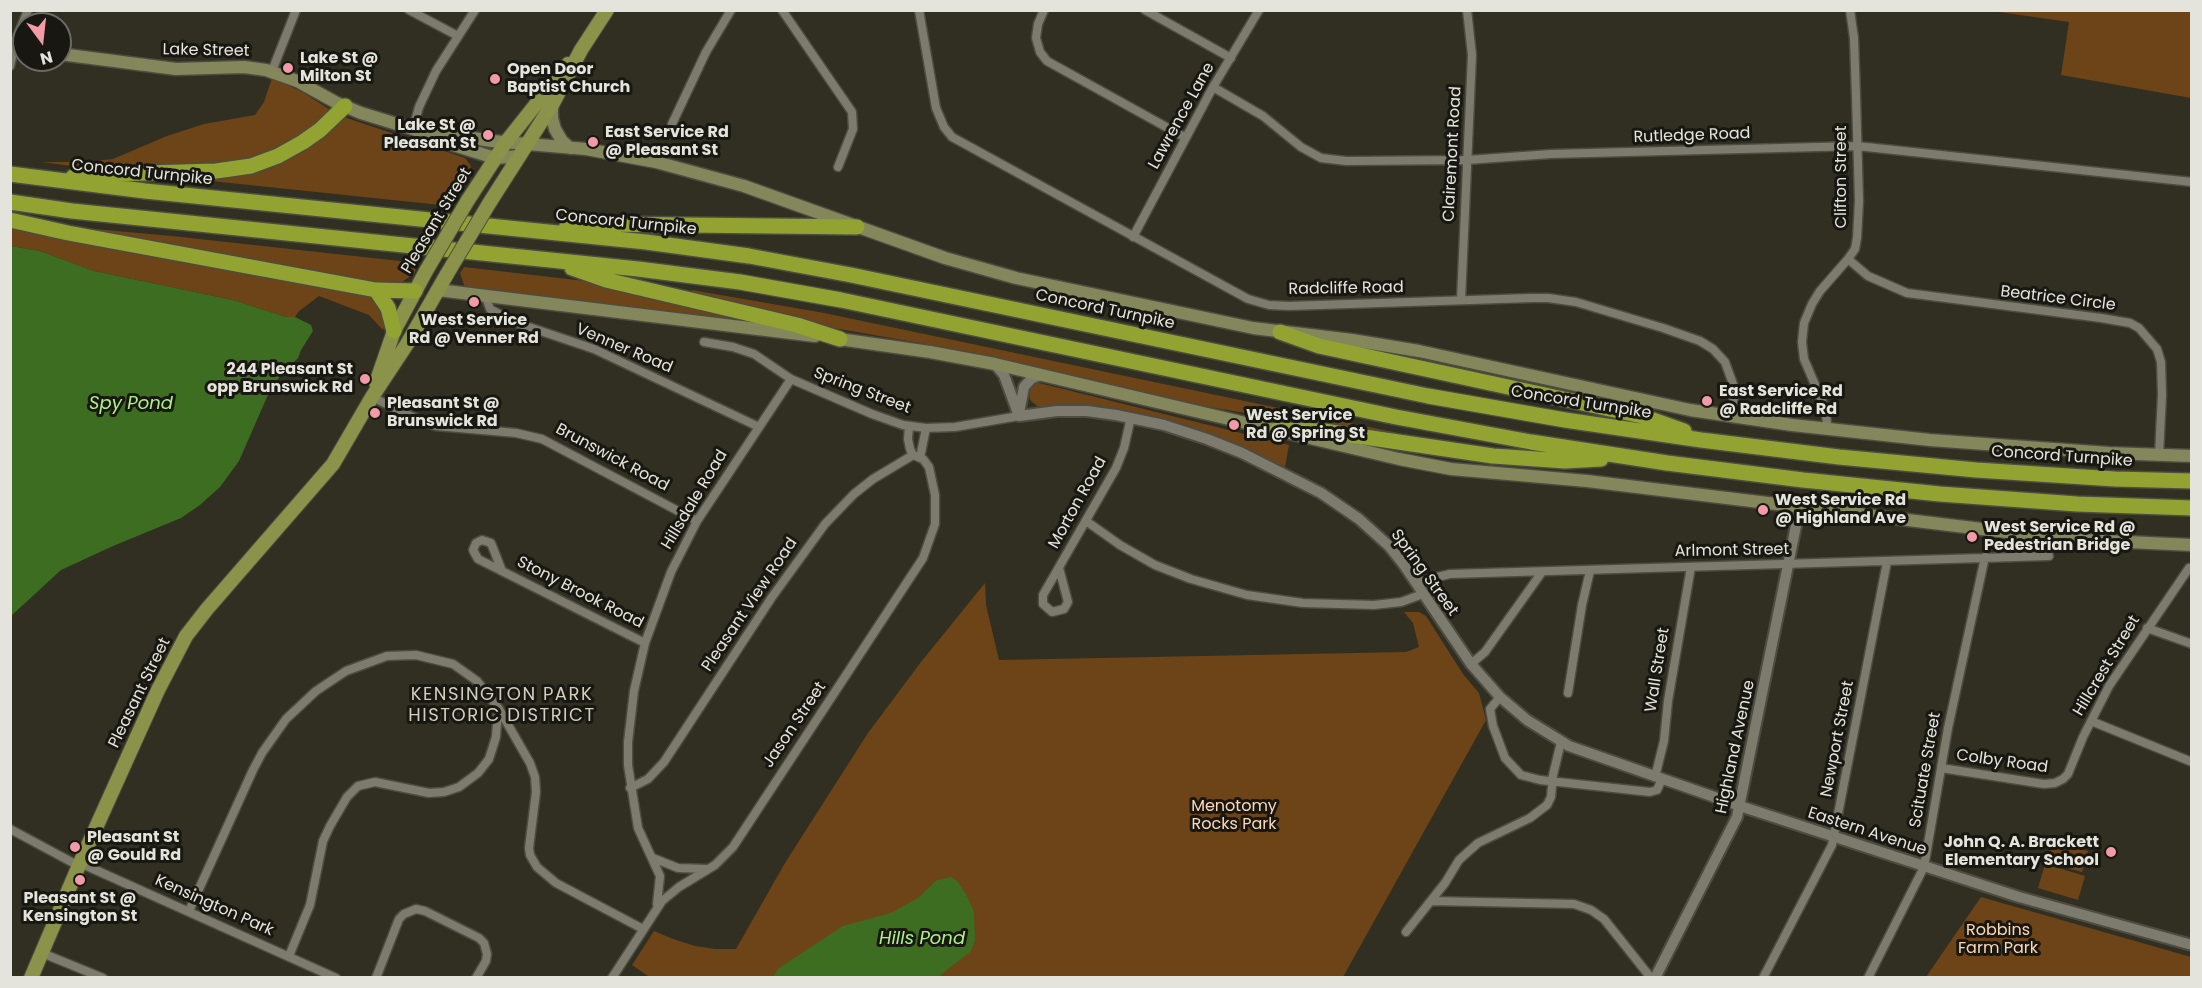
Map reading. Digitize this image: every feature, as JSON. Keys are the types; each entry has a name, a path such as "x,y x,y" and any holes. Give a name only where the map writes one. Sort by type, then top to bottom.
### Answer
{"highway":[{"path":"41,180 108,174 216,171 250,166 278,156 303,142 326,125 345,106"},
{"name":"Concord Turnpike","path":"10,174 41,180 681,246 783,262 1394,389 1530,414 1712,441 1976,470 2115,479 2192,481"},
{"path":"10,202 72,211 694,275 807,294 1396,417 1633,458 1758,475 1905,491 2077,504 2192,508"},
{"path":"10,220 68,233 376,290 415,291"},
{"path":"539,232 602,224 857,227"},
{"path":"547,259 606,280 797,325 840,339"},
{"path":"376,290 388,308 394,332"},
{"path":"1280,332 1319,346 1642,416 1712,441"},
{"path":"1277,430 1324,431 1499,457 1565,461 1633,458"}],"main road":[{"name":"Pleasant Street","path":"31,978 79,864 162,682 186,636 326,474 372,397 404,350 447,273 552,105 581,50 607,10"},
{"name":"Pleasant Street","path":"372,397 394,332 426,271 468,200 506,142 548,87 581,50"},
{"name":"Lake Street","path":"72,56 169,69 243,67 272,71 345,106 495,158"},
{"path":"552,105 552,118 556,132 570,148"},
{"name":"Lake Street","path":"413,129 528,144"},
{"name":"Concord Turnpike","path":"528,144 640,159 707,175 945,258 1007,276 1280,332 1405,348 1730,417 1828,430 1997,446 2192,456"},
{"path":"495,158 520,156"},
{"path":"415,291 438,290 486,295 930,352 995,364 1450,469 1587,481 2057,538 2114,543 2192,545"}],"street":[{"path":"272,71 296,10"},
{"path":"409,10 458,36"},
{"path":"413,129 424,94 475,10"},
{"path":"672,124 706,52 731,10"},
{"path":"782,10 852,112 853,129 838,167"},
{"name":"Radcliffe Road","path":"919,10 936,108 944,127 956,141 1248,299 1261,304 1288,306 1531,298 1566,300 1700,341 1719,355 1731,375 1734,393 1730,417"},
{"path":"1044,10 1038,24 1036,38 1040,52 1047,61 1186,138"},
{"path":"1145,10 1231,58"},
{"name":"Lawrence Lane","path":"1133,237 1213,87 1259,10"},
{"name":"Clairemont Road","path":"1461,300 1472,55 1467,10"},
{"name":"Clifton Street","path":"1828,430 1825,408 1804,359 1803,332 1808,313 1820,291 1854,249 1859,219 1854,38 1850,10"},
{"name":"Rutledge Road","path":"1213,87 1263,116 1301,147 1321,158 1346,161 1467,160 1551,154 1857,146 2192,182"},
{"name":"Beatrice Circle","path":"1848,259 1869,276 1907,293 2101,318 2139,328 2157,349 2161,362 2159,455"},
{"name":"Venner Road","path":"486,295 490,309 513,322 594,349 759,427"},
{"name":"Spring Street","path":"704,342 733,347 754,354 790,379 885,419 909,426 926,428 968,426 1019,416 1072,411 1102,412 1131,417 1216,442 1269,465 1321,493 1373,530 1399,558 1471,664 1500,697 1527,720 1560,742 1740,806"},
{"path":"995,364 1004,375 1019,416"},
{"path":"1019,416 1024,387 1031,379 1040,375"},
{"name":"Hillsdale Road","path":"656,909 661,880 640,833 630,788 627,757 634,691 645,643 671,572 697,520 790,379"},
{"name":"Brunswick Road","path":"372,397 436,426 516,433 542,439 697,520"},
{"name":"Morton Road","path":"1059,568 1068,602 1060,611 1052,612 1043,604 1043,596 1118,463 1131,417"},
{"name":"Jason Street","path":"612,978 656,909 675,890 711,868 733,847 923,558 934,530 936,502 927,464 916,456 908,440 909,426"},
{"path":"916,456 926,428"},
{"name":"Pleasant View Road","path":"630,788 648,779 664,762 772,597 825,524 854,494 873,479 916,456"},
{"name":"Highland Avenue","path":"1653,978 1733,827 1740,806 1800,506"},
{"path":"1086,521 1126,550 1162,568 1191,579 1248,595 1294,602 1374,605 1407,600 1423,594"},
{"name":"Arlmont Street","path":"1416,582 1443,575 2049,556"},
{"name":"Scituate Street","path":"1868,978 1924,867 1941,768 1985,557"},
{"name":"Newport Street","path":"1763,978 1830,851 1887,562"},
{"name":"Wall Street","path":"1659,778 1668,701 1690,567"},
{"name":"Hillcrest Street","path":"2058,782 2067,776 2091,721 2114,679 2189,568"},
{"name":"Stony Brook Road","path":"502,571 645,643"},
{"path":"1568,693 1590,571"},
{"path":"1471,664 1485,652 1542,572"},
{"path":"2147,628 2192,644"},
{"path":"189,911 262,753 286,719 331,680 362,664 387,656 410,655 430,657 453,664 470,674 499,709 530,763 535,777 536,792 529,848 533,861 542,873 556,883 643,929"},
{"path":"1500,697 1492,705 1490,712 1506,761 1521,775 1552,782 1650,792 1657,790 1659,778"},
{"path":"289,956 310,905 323,841 347,797 358,786 370,782 380,782 429,793 444,792 459,787 478,773 489,759 496,737 499,709"},
{"path":"2091,721 2192,762"},
{"path":"1406,932 1459,860 1478,843 1542,810 1550,800 1560,742"},
{"name":"Colby Road","path":"1941,768 2044,784 2058,782"},
{"name":"Eastern Avenue","path":"1740,806 2019,897 2192,945"},
{"name":"Kensington Park","path":"10,829 79,864 336,978"},
{"path":"652,857 666,865 684,869 711,868"},
{"path":"1431,901 1575,904 1591,910 1604,919 1653,978"},
{"path":"376,978 399,919 416,909 479,938 484,943 486,961 476,978"},
{"path":"42,953 103,978"}],"green space":[{"path":"1992,11 2191,11 2191,98 2061,75 2069,22"},
{"path":"272,78 302,92 332,111 310,134 266,156 229,165 93,169 42,162 86,162 113,159 167,136 204,124 255,115 264,102"},
{"path":"344,117 465,158 471,166 468,181 450,206 192,179 252,171"},
{"path":"10,226 364,293 377,300 387,319 383,330 369,315 319,296 295,317 286,317 233,300 94,271 40,251 11,246"},
{"path":"94,229 418,263 414,274 394,287 94,232"},
{"path":"464,267 585,281 763,323 465,288 460,273"},
{"path":"692,290 824,313 1436,441 1342,429 1209,407 954,349 805,323 691,293"},
{"path":"1039,383 1289,445 1285,467 1226,441 1160,419 1098,406 1037,406 1030,400 1029,391 1032,385"},
{"name":"Menotomy Rocks Park","path":"985,583 986,605 999,660 1406,652 1419,647 1413,623 1404,612 1419,612 1426,616 1463,674 1479,693 1486,720 1343,977 651,978 632,965 654,931 695,946 736,949 785,863 868,733 921,662"},
{"path":"2053,842 2088,851 2082,872 2047,862"},
{"path":"2045,864 2085,876 2078,900 2038,888"},
{"name":"Robbins Farm Park","path":"1981,897 2191,957 2191,977 1926,977"}],"water":[{"name":"Spy Pond","path":"11,246 40,251 94,271 233,300 286,317 295,317 311,325 313,331 298,358 280,376 267,397 239,461 220,487 181,518 61,570 11,616"},
{"name":"Hills Pond","path":"951,877 957,881 967,896 974,912 975,940 971,951 938,977 773,977 779,968 843,926 891,913 918,898 937,880"}],"place":[{"name":"Lake St @ Milton St","path":"288,68"},
{"name":"Open Door Baptist Church","path":"495,79"},
{"name":"Lake St @ Pleasant St","path":"488,135"},
{"name":"East Service Rd @ Pleasant St","path":"593,142"},
{"name":"West Service Rd @ Venner Rd","path":"474,302"},
{"name":"244 Pleasant St opp Brunswick Rd","path":"365,379"},
{"name":"East Service Rd @ Radcliffe Rd","path":"1707,401"},
{"name":"Pleasant St @ Brunswick Rd","path":"375,413"},
{"name":"West Service Rd @ Spring St","path":"1234,425"},
{"name":"West Service Rd @ Highland Ave","path":"1763,510"},
{"name":"West Service Rd @ Pedestrian Bridge","path":"1972,537"},
{"name":"Pleasant St @ Gould Rd","path":"75,847"},
{"name":"John Q. A. Brackett Elementary School","path":"2111,852"},
{"name":"Pleasant St @ Kensington St","path":"80,880"}],"district":[{"name":"KENSINGTON PARK HISTORIC DISTRICT","path":"502,705"}]}
